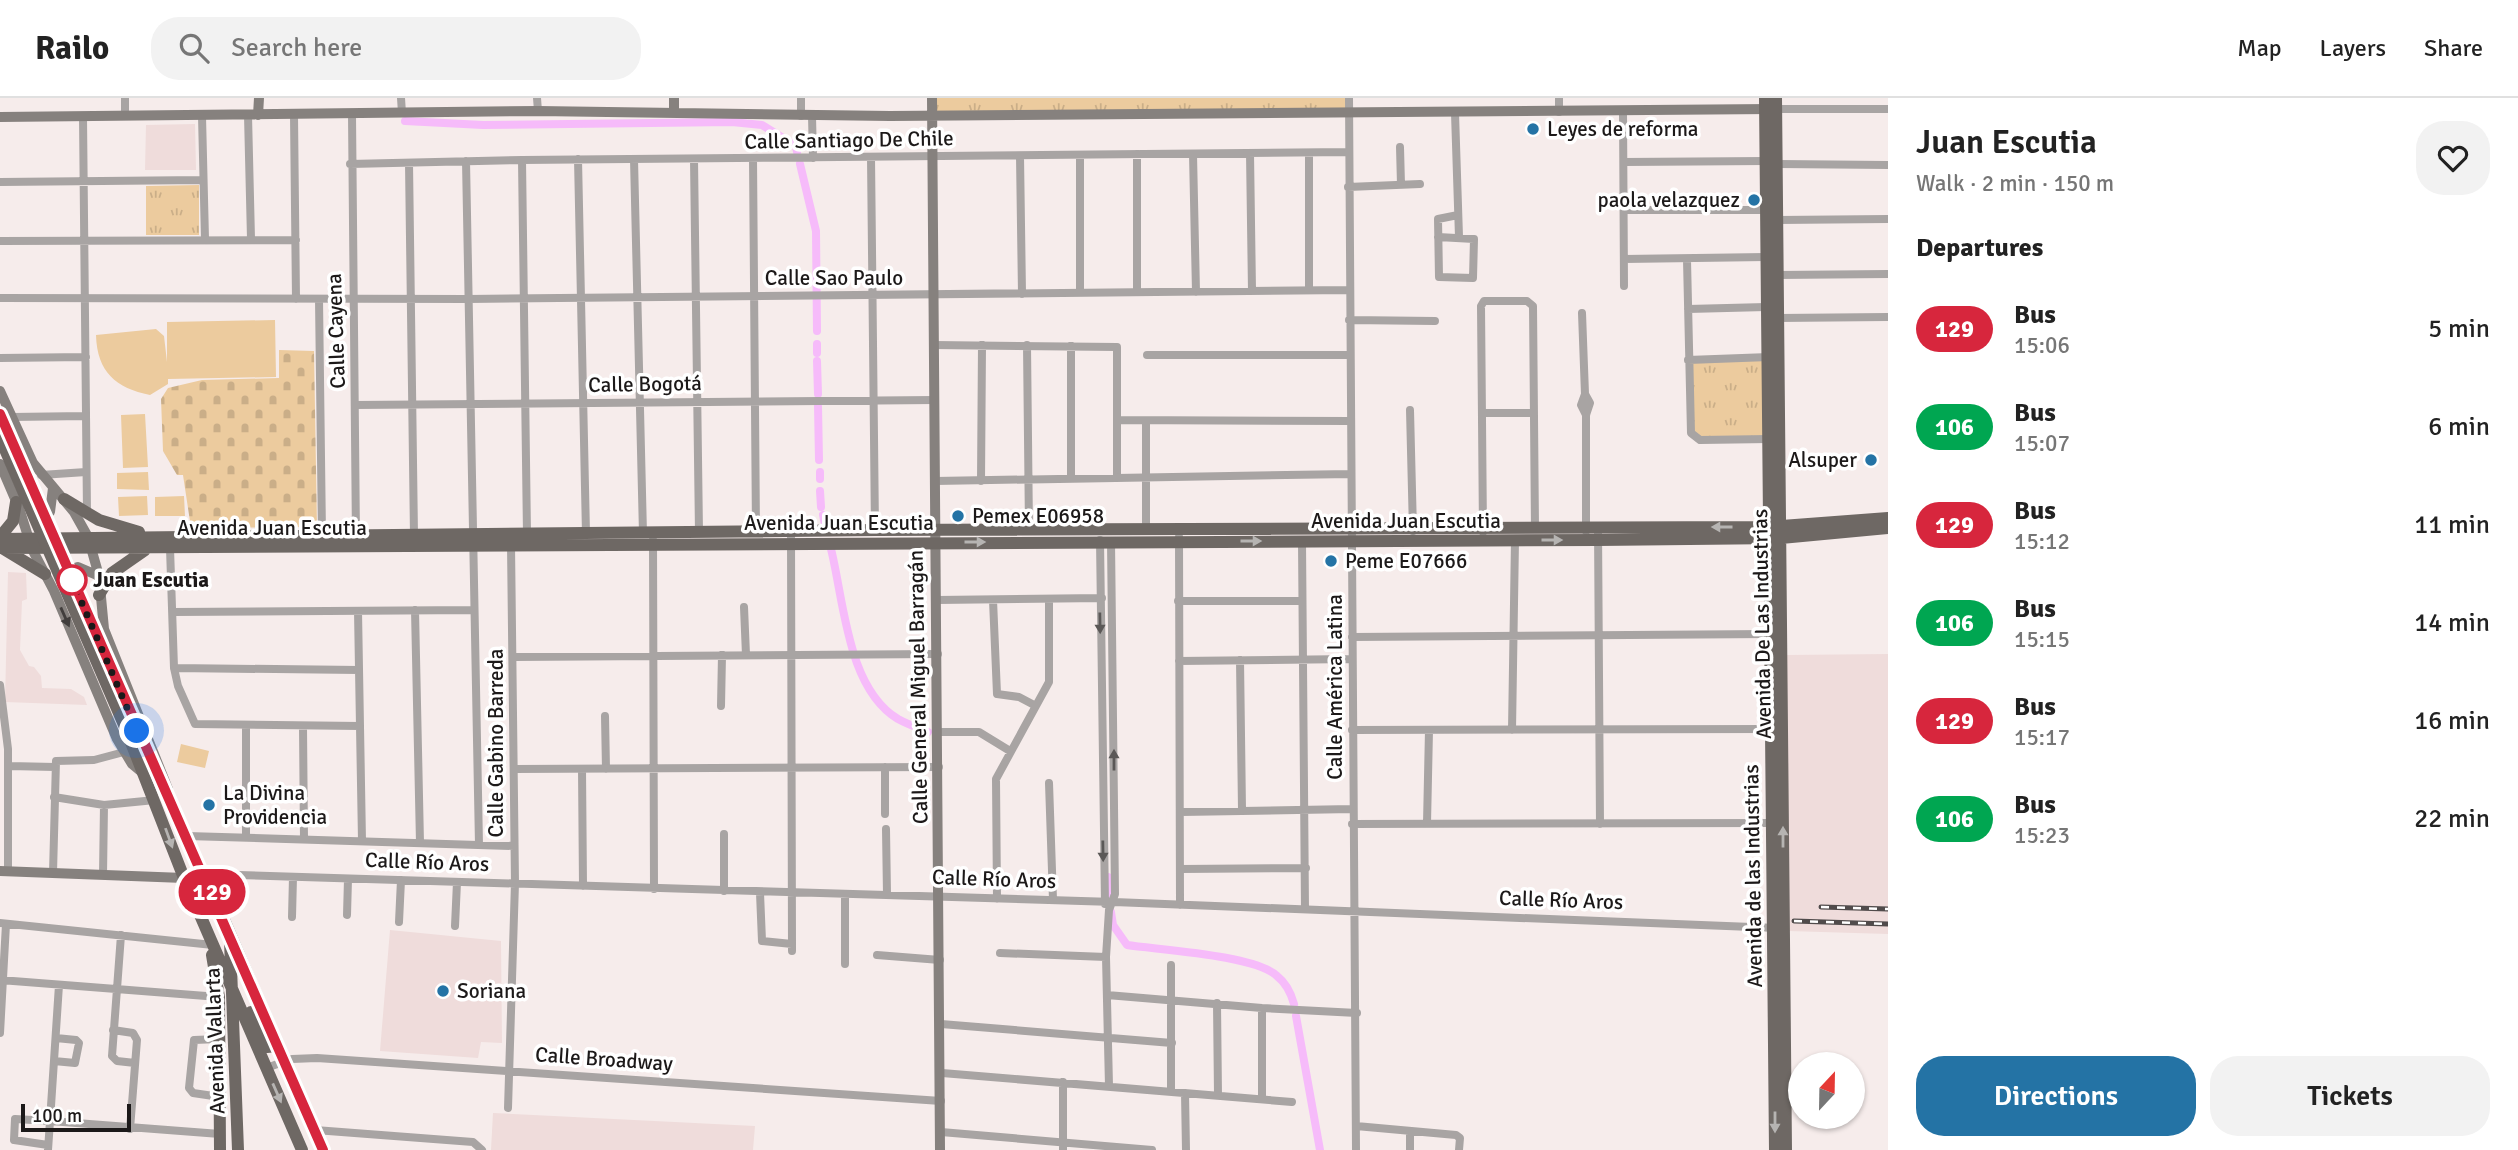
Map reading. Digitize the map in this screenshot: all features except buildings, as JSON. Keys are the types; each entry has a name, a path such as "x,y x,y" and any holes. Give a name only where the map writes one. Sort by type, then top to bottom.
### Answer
{"main road":[{"path":"253,115 259,98"},
{"path":"674,98 674,112"},
{"name":"Calle General Miguel Barragán","path":"932,98 942,1073 940,1150"},
{"path":"0,117 538,111 806,116 1455,113 1623,111 1771,104"},
{"name":"Avenida De Las Industrias","path":"1771,104 1770,162 1777,220 1778,318 1773,357 1780,502 1775,532 1777,881 1780,1084 1786,1150"},
{"name":"Avenida de las Industrias","path":"1770,162 1766,210 1766,307 1773,357 1769,439 1775,532"},
{"path":"0,391 6,416 131,729 145,775 184,878 302,1150"},
{"path":"6,416 41,475 64,499 88,537 99,576 104,629 162,769 170,800"},
{"path":"0,438 131,729 187,836 323,1150"},
{"path":"0,464 18,505 30,544 124,752 132,764 145,775"},
{"path":"18,505 32,517 46,515 52,507 53,488"},
{"path":"64,499 87,513 120,527 160,537"},
{"path":"1780,502 1789,517 1804,525"},
{"path":"18,505 13,521 0,543 48,580"},
{"name":"Avenida Juan Escutia","path":"1775,532 1804,525 1888,517"},
{"name":"Avenida Juan Escutia","path":"0,543 92,550 414,537 511,545 791,537 1483,534 1535,527 1592,534"},
{"name":"Avenida Juan Escutia","path":"1483,534 1515,540 1592,534 1888,528"},
{"name":"Avenida Juan Escutia","path":"833,537 875,530 936,536 1029,530 1106,536 1146,530 1179,536 1302,542 1352,535"},
{"name":"Avenida Juan Escutia","path":"30,544 88,537 322,536 356,541 472,541 586,534 648,539 699,533 756,533 791,537"},
{"path":"99,595 112,573 148,548"},
{"path":"48,580 72,568 85,569 99,576"},
{"name":"Avenida de las Industrias","path":"1775,579 1770,634 1776,704 1771,729 1770,822 1777,861"},
{"path":"4,871 184,878"},
{"name":"Avenida Vallarta","path":"229,930 234,994 238,1150"},
{"name":"Avenida Vallarta","path":"213,945 219,997 220,1150"},
{"path":"234,994 249,1007 267,1048 278,1046"},
{"path":"1775,1150 1780,1084"}],"street":[{"path":"125,98 125,116"},
{"path":"401,98 402,113"},
{"path":"537,98 538,111"},
{"path":"801,98 813,158"},
{"name":"Calle América Latina","path":"1349,98 1348,290 1352,535 1352,824 1357,1013 1356,1150"},
{"path":"1559,98 1559,112"},
{"path":"1771,104 1888,109"},
{"path":"1623,111 1624,286"},
{"path":"1455,113 1459,237"},
{"path":"250,239 253,115"},
{"path":"294,115 296,299"},
{"name":"Calle Cayena","path":"352,115 350,164 356,541"},
{"path":"202,116 205,239"},
{"path":"83,117 87,513"},
{"path":"1400,147 1401,185"},
{"name":"Calle Santiago De Chile","path":"350,164 578,159 1349,152"},
{"path":"1250,153 1252,291"},
{"path":"1309,153 1309,290"},
{"path":"1137,154 1137,292"},
{"path":"1193,154 1196,292"},
{"path":"1080,155 1080,293"},
{"path":"1020,156 1022,294"},
{"path":"871,157 875,530"},
{"path":"753,158 756,533"},
{"path":"578,159 586,534"},
{"path":"634,159 652,656 654,889"},
{"path":"694,159 698,296 699,533"},
{"path":"522,160 527,536"},
{"path":"466,161 479,845"},
{"path":"1624,162 1888,165"},
{"path":"409,163 414,537"},
{"path":"0,182 203,180"},
{"path":"1348,187 1420,184"},
{"path":"1624,210 1766,210"},
{"path":"1438,237 1474,240 1474,276 1471,279 1440,278 1438,237 1439,218 1458,215"},
{"path":"1777,220 1888,219"},
{"path":"0,241 296,240"},
{"path":"1624,259 1766,257"},
{"path":"1687,260 1690,429 1693,436 1700,440 1769,439"},
{"path":"1777,275 1888,274"},
{"name":"Calle Sao Paulo","path":"0,298 639,298 1348,290"},
{"path":"320,299 322,536"},
{"path":"1483,534 1482,302 1530,302 1535,527"},
{"path":"1688,309 1766,307"},
{"path":"1582,313 1585,394 1581,405 1586,415 1598,637 1600,824"},
{"path":"1778,318 1888,317"},
{"path":"1349,320 1435,321"},
{"path":"934,345 1117,347 1117,478"},
{"path":"981,481 982,345"},
{"path":"1027,345 1029,530"},
{"path":"1071,346 1071,479"},
{"path":"1147,355 1349,355"},
{"path":"0,358 86,357"},
{"path":"1688,360 1773,357"},
{"name":"Calle Bogotá","path":"355,405 935,400"},
{"path":"1410,410 1413,535"},
{"path":"1483,413 1533,413"},
{"path":"6,416 85,416"},
{"path":"1117,420 1350,421"},
{"path":"1146,421 1146,530"},
{"path":"41,475 86,472"},
{"path":"935,481 1351,474"},
{"path":"1106,536 1112,598 1114,787 1106,957 1109,1086"},
{"path":"1106,536 1100,598 1102,786 1109,905"},
{"path":"1179,536 1180,905"},
{"path":"760,893 762,941 792,947 794,894 791,537"},
{"path":"1512,730 1515,540"},
{"path":"1302,542 1305,909"},
{"name":"Calle Gabino Barreda","path":"508,1108 515,883 511,545"},
{"path":"170,548 174,668 178,686 195,724 246,727 360,726"},
{"path":"937,600 1112,598"},
{"path":"997,899 996,779 1050,679 1049,599"},
{"path":"993,600 997,694 1019,697 1036,706"},
{"path":"1178,601 1303,601"},
{"path":"744,607 746,655"},
{"path":"415,610 420,843"},
{"path":"173,612 474,610"},
{"path":"358,611 362,841"},
{"path":"1352,636 1598,637 1770,634"},
{"path":"514,657 938,654"},
{"path":"721,706 722,655"},
{"path":"1179,661 1352,659"},
{"path":"1240,660 1242,810"},
{"path":"174,668 359,670"},
{"path":"0,685 1,719 7,732 9,766 4,871"},
{"path":"1101,705 1113,704"},
{"path":"605,716 606,769"},
{"path":"246,727 246,837"},
{"path":"303,727 304,839"},
{"path":"1352,730 1771,729"},
{"path":"1427,824 1429,730"},
{"path":"939,732 979,732 1010,751"},
{"path":"53,873 55,767 58,759 94,760 124,752"},
{"path":"9,766 55,767"},
{"path":"885,767 885,814"},
{"path":"514,769 939,767"},
{"path":"582,769 583,886"},
{"path":"1049,783 1053,900"},
{"path":"1102,786 1114,787"},
{"path":"54,797 104,805 155,800"},
{"path":"103,875 104,805"},
{"path":"1181,812 1352,809"},
{"path":"1352,824 1770,822"},
{"path":"886,829 887,895"},
{"path":"724,834 724,891"},
{"path":"187,836 514,846"},
{"path":"1181,869 1306,868"},
{"name":"Calle Río Aros","path":"204,874 760,893 940,896 1109,905 1305,909 1778,928"},
{"path":"292,917 293,877"},
{"path":"347,915 348,878"},
{"path":"399,922 401,880"},
{"path":"456,926 457,882"},
{"path":"845,894 845,964"},
{"path":"0,1033 3,923 213,945"},
{"path":"121,935 113,1058 135,1063"},
{"path":"999,953 1106,957"},
{"path":"877,955 940,960"},
{"path":"1171,965 1171,1091"},
{"path":"1,980 219,997"},
{"path":"59,985 56,1038 54,1061 50,1121 48,1147 13,1138 17,1118 37,1119 50,1121 130,1129 220,1134"},
{"path":"1107,995 1357,1013"},
{"path":"1217,1003 1218,1095"},
{"path":"1262,1008 1262,1099"},
{"path":"941,1024 1172,1043"},
{"path":"113,1030 135,1034 130,1129"},
{"path":"54,1061 75,1063 79,1043 76,1040 56,1038"},
{"path":"219,1039 194,1040 190,1088 193,1093 220,1097"},
{"name":"Calle Broadway","path":"266,1068 284,1060 317,1058 510,1069 941,1101"},
{"path":"942,1073 1292,1102"},
{"path":"1063,1082 1063,1146"},
{"path":"1185,1093 1185,1150"},
{"path":"1356,1126 1457,1135 1459,1150"},
{"path":"315,1130 474,1142 482,1150"},
{"path":"941,1132 1063,1146 1152,1150"},
{"path":"1410,1132 1410,1150"}],"shaded area":[{"path":"195,124 196,170 145,170 146,125"},
{"path":"8,572 26,573 27,599 22,601 20,650 29,666 34,667 41,676 42,688 71,689 84,697 87,705 5,702"},
{"path":"1888,654 1888,934 1788,931 1787,655"},
{"name":"Soriana","path":"390,930 501,941 502,1043 481,1042 478,1058 380,1051"},
{"path":"493,1113 755,1126 753,1150 491,1150"}],"green space":[{"path":"932,98 1349,98 1349,113 932,116"},
{"path":"199,185 199,235 146,235 146,186"},
{"path":"275,320 276,377 168,379 168,384 150,395 118,383 105,368 97,348 96,335 156,329 164,336 167,362 167,322"},
{"path":"279,350 314,351 317,527 191,528 183,475 177,475 163,451 161,399 168,388 202,380 279,378"},
{"path":"1767,357 1769,439 1693,436 1688,360"},
{"path":"145,414 148,467 123,468 121,415"},
{"path":"148,472 149,490 117,489 117,473"},
{"path":"147,496 148,515 119,516 118,497"},
{"path":"184,496 185,516 155,516 155,497"},
{"path":"181,744 209,751 205,768 177,762"}],"waterway":[{"path":"405,121 483,125 732,122 762,125 796,146 797,152"},
{"path":"800,164 816,231 817,331"},
{"path":"817,344 817,353"},
{"path":"817,361 818,394"},
{"path":"818,406 819,460"},
{"path":"820,472 820,479"},
{"path":"820,491 821,507"},
{"path":"823,515 825,525"},
{"path":"831,549 850,642 868,687 881,705 898,719 928,732"},
{"path":"1108,877 1110,902"},
{"path":"1111,912 1113,925 1127,945 1229,958 1266,969 1283,982 1294,1004"},
{"path":"1296,1016 1320,1150"}],"railway":[{"path":"1821,907 1888,909"},
{"path":"1794,921 1888,924"}],"bus line":[{"name":"129","path":"0,414 137,731 229,930 323,1150"}],"place":[{"name":"Leyes de reforma","path":"1533,129"},
{"name":"paola velazquez","path":"1754,200"},
{"name":"Alsuper","path":"1871,460"},
{"name":"Pemex E06958","path":"958,516"},
{"name":"Peme E07666","path":"1331,561"},
{"name":"Juan Escutia","path":"72,580"},
{"name":"La Divina Providencia","path":"209,805"},
{"name":"Soriana","path":"443,991"}],"route":[{"path":"72,580 137,731"}]}
